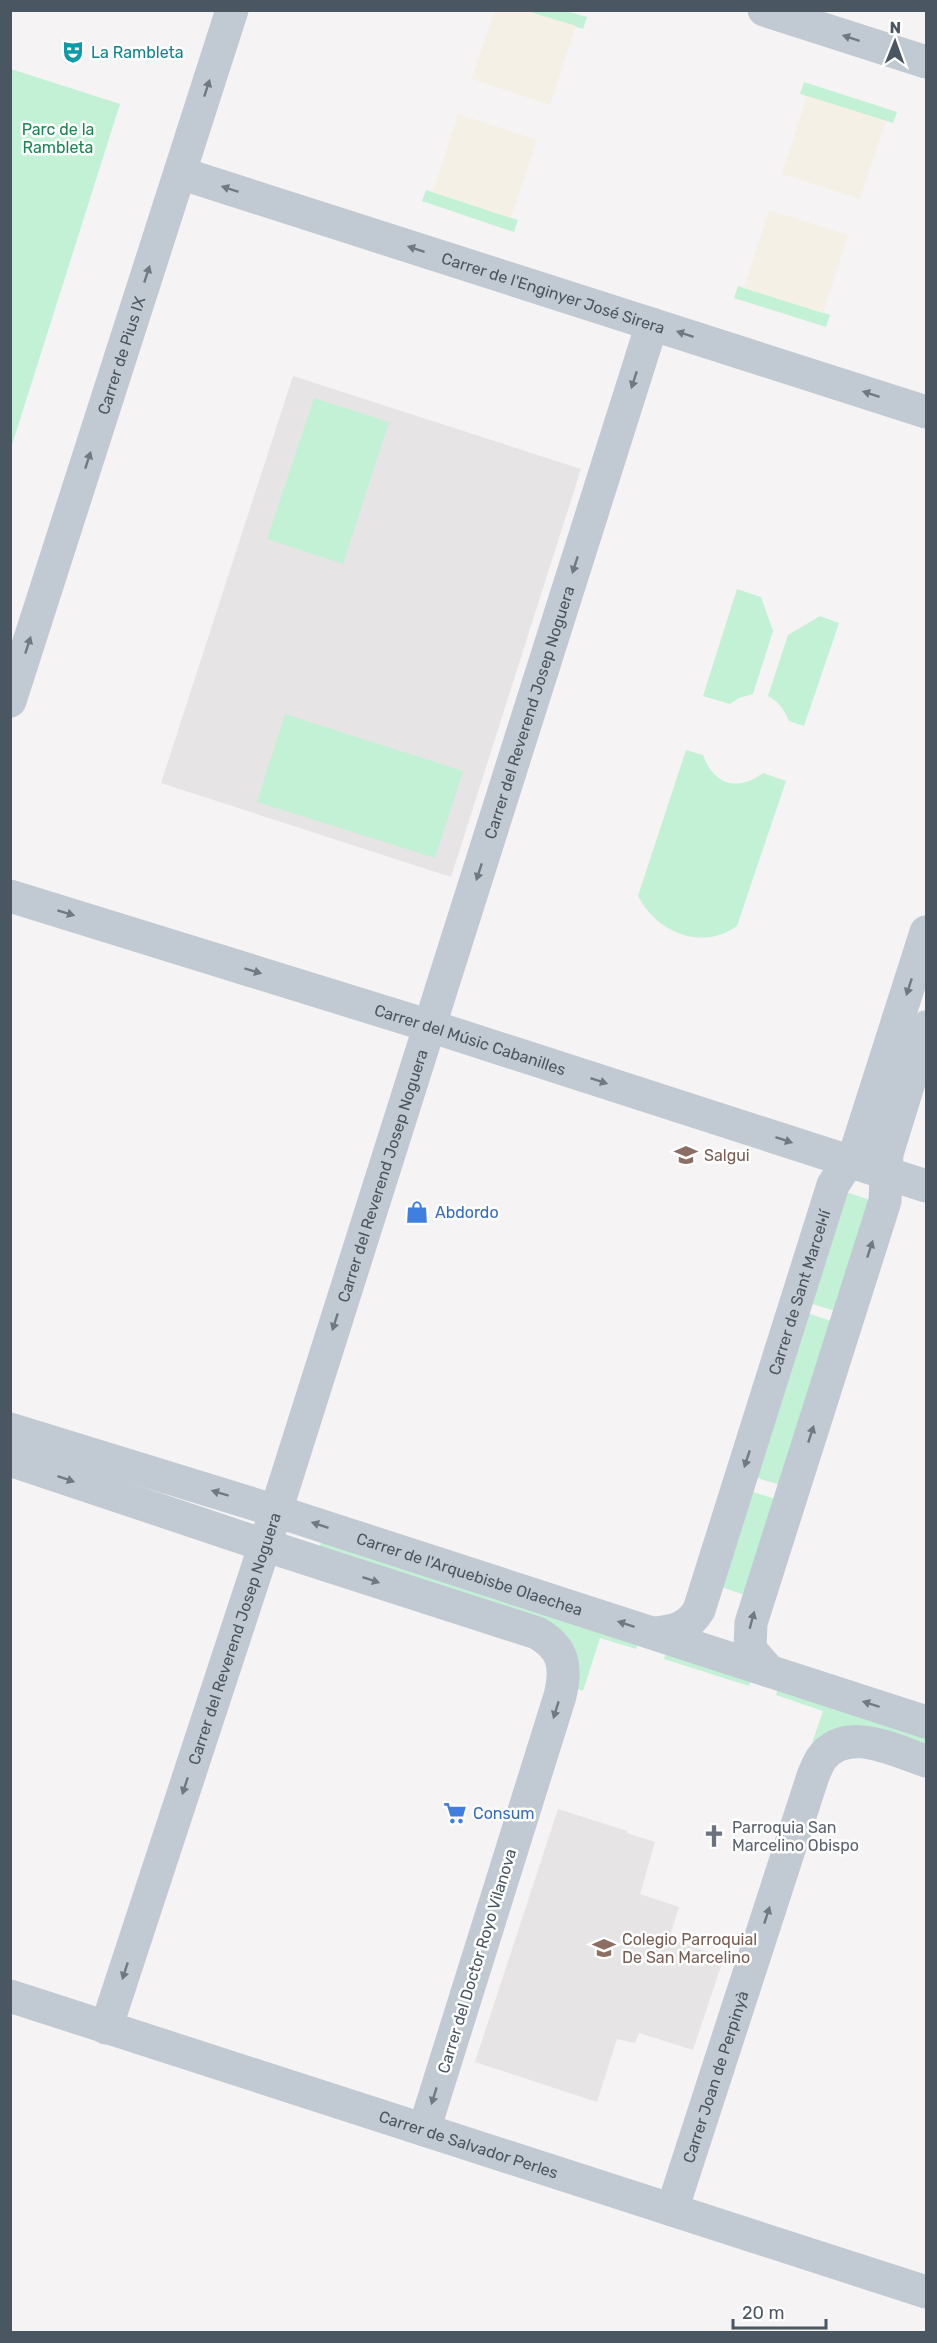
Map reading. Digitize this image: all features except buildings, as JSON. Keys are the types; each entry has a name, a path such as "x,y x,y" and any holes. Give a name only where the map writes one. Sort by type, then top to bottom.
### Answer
{"street":[{"name":"Carrer de Pius IX","path":"10,701 232,10"},
{"path":"764,10 927,62"},
{"name":"Carrer de l'Enginyer José Sirera","path":"180,173 927,412"},
{"name":"Carrer del Reverend Josep Noguera","path":"106,2028 276,1511 652,324"},
{"name":"Carrer del Músic Cabanilles","path":"10,896 430,1026 927,1186"},
{"name":"Carrer de Sant Marcel·lí","path":"656,1633 683,1627 693,1620 699,1610 833,1185 857,1148 927,932"},
{"path":"769,1671 750,1648 751,1623 885,1201 887,1154 927,1027"},
{"name":"Carrer de l'Arquebisbe Olaechea","path":"10,1429 276,1511 927,1722"},
{"path":"10,1460 264,1545"},
{"name":"Carrer del Doctor Royo Vilanova","path":"264,1545 537,1633 550,1640 559,1653 564,1678 560,1696 424,2130"},
{"name":"Carrer Joan de Perpinyà","path":"672,2210 813,1776 822,1758 837,1745 852,1741 869,1743 927,1761"},
{"name":"Carrer de Salvador Perles","path":"10,1996 927,2292"}],"shaded area":[{"path":"293,376 581,469 451,877 161,783"},
{"name":"Colegio Parroquial De San Marcelino","path":"558,1809 655,1842 640,1894 679,1907 669,1939 724,1957 693,2050 639,2033 635,2043 617,2039 597,2102 475,2062"}],"green space":[{"path":"527,11 566,11 587,17 583,29"},
{"name":"Parc de la Rambleta","path":"10,69 120,104 11,448"},
{"path":"804,82 897,112 893,123 800,94"},
{"path":"426,190 518,220 514,232 422,201"},
{"path":"738,286 830,315 826,327 734,298"},
{"path":"314,398 389,422 343,564 267,539"},
{"path":"737,589 761,597 773,631 753,694 739,698 730,704 703,696"},
{"path":"820,616 839,623 804,726 789,721 781,706 768,696 788,635"},
{"path":"285,714 463,771 435,858 257,802"},
{"path":"686,750 703,755 713,773 727,782 735,784 744,782 763,773 786,781 737,926 709,937 695,937 668,928 646,909 638,896"},
{"path":"846,1192 873,1201 839,1312 812,1304"},
{"path":"807,1313 834,1322 784,1486 757,1478"},
{"path":"747,1490 775,1499 745,1595 718,1586"},
{"path":"323,1535 640,1639 636,1649 600,1638 583,1691 573,1688 577,1667 318,1553"},
{"path":"668,1647 753,1675 749,1686 664,1659"},
{"path":"779,1684 926,1731 926,1751 806,1761 823,1711 776,1695"}],"sand":[{"path":"494,11 527,11 576,26 550,105 472,79"},
{"path":"807,96 886,121 860,199 782,174"},
{"path":"458,114 537,140 511,218 433,192"},
{"path":"769,210 848,235 823,313 744,288"}],"place":[{"name":"La Rambleta","path":"73,52"},
{"name":"Salgui","path":"686,1155"},
{"name":"Abdordo","path":"417,1212"},
{"name":"Consum","path":"455,1813"},
{"name":"Parroquia San Marcelino Obispo","path":"714,1836"},
{"name":"Colegio Parroquial De San Marcelino","path":"604,1948"}]}
